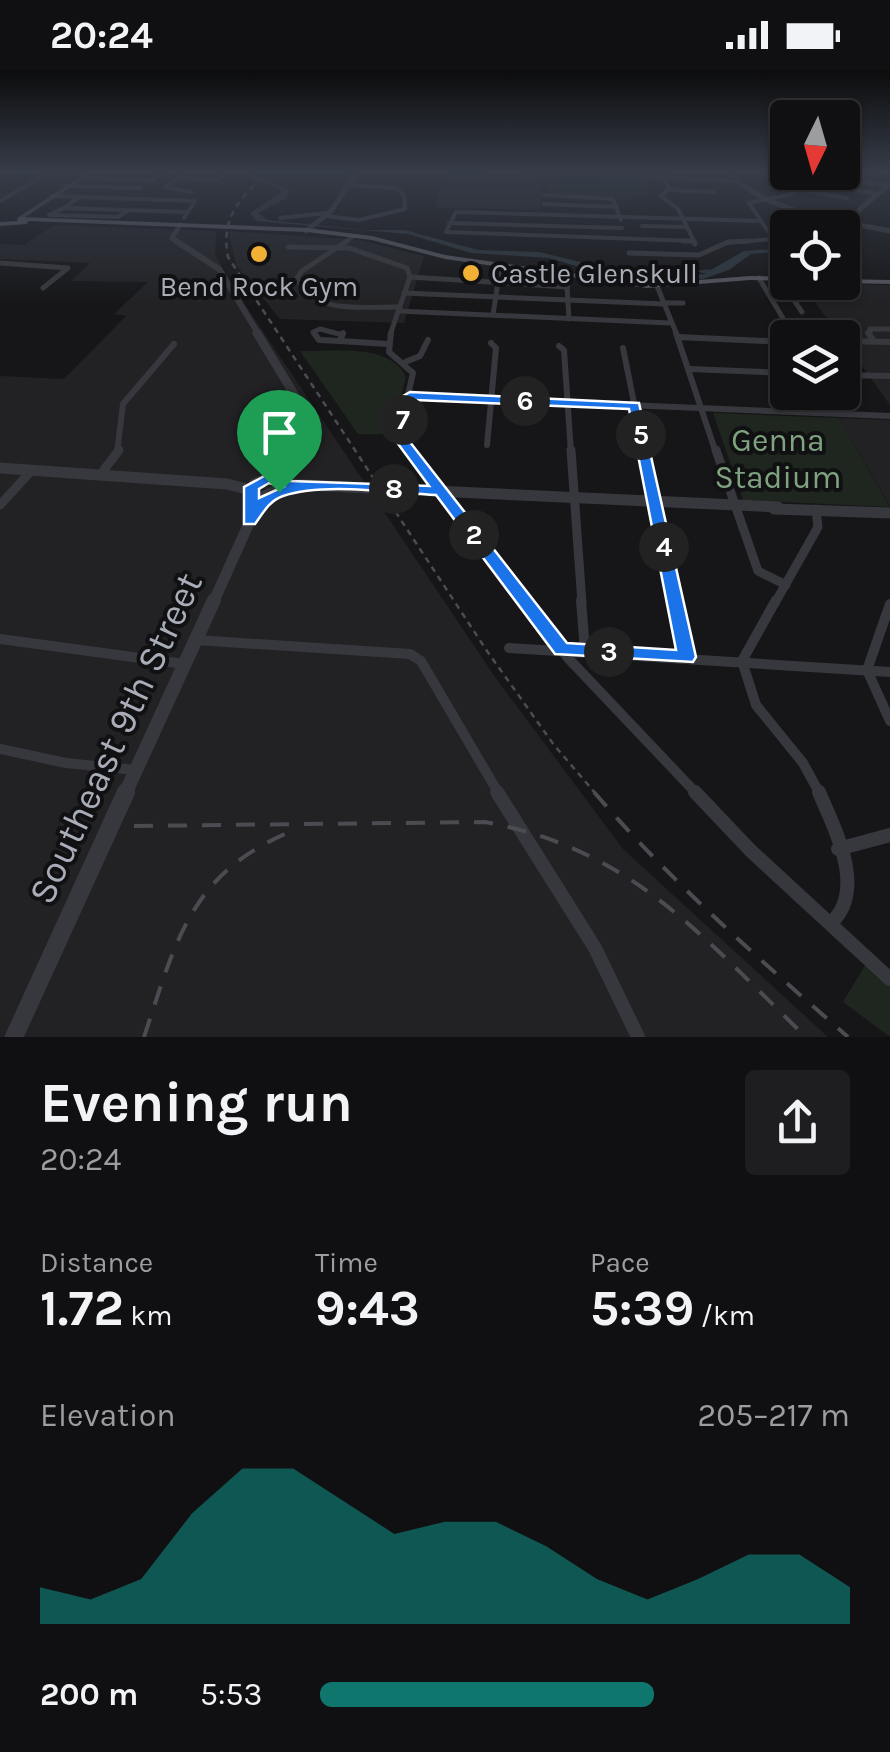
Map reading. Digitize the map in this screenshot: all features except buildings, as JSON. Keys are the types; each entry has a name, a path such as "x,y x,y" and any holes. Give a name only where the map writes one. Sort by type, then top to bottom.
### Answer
{"main road":[{"path":"7,221 182,221 307,230 445,257 657,287 770,280"},
{"path":"7,221 182,221"},
{"path":"860,281 890,282"}],"street":[{"path":"53,215 121,215"},
{"path":"132,224 143,215"},
{"path":"162,215 182,221 186,215"},
{"path":"280,218 314,215"},
{"path":"307,230 326,215"},
{"path":"333,215 359,220 379,215"},
{"path":"452,215 446,234 694,242 709,250"},
{"path":"544,215 545,237"},
{"path":"549,215 760,221"},
{"path":"681,215 694,242"},
{"path":"756,215 770,235"},
{"path":"620,217 629,257 691,255 738,240 770,239"},
{"path":"722,220 738,240"},
{"name":"Southeast 9th Street","path":"182,221 172,238 219,269 298,398 303,426 284,464 278,488 250,521"},
{"path":"449,223 622,228"},
{"path":"860,224 890,232"},
{"path":"642,226 686,227"},
{"path":"353,236 296,278 312,299 331,305 670,322"},
{"path":"288,247 335,249 401,264 410,276"},
{"path":"0,263 68,268 42,288"},
{"path":"492,315 498,280 506,266"},
{"path":"569,319 570,275"},
{"path":"410,276 567,287"},
{"path":"410,276 387,344 389,352 413,373 400,437 562,650 751,851 890,980"},
{"path":"757,278 784,320"},
{"path":"657,287 678,337 758,571 786,585"},
{"path":"404,293 683,304"},
{"path":"793,300 802,312"},
{"path":"774,304 796,305"},
{"path":"874,342 867,332 870,329 890,330"},
{"path":"340,341 343,330 312,332 318,340 387,344"},
{"path":"678,337 770,341"},
{"path":"403,363 420,356 428,340"},
{"path":"860,342 890,342"},
{"path":"488,445 496,348 492,343"},
{"path":"100,474 119,450 123,404 174,344"},
{"path":"559,346 564,350 584,651"},
{"path":"623,348 686,657"},
{"path":"689,369 770,371"},
{"path":"860,375 890,376"},
{"path":"410,396 890,416"},
{"path":"836,410 838,414"},
{"name":"Southeast 9th Street","path":"14,1037 250,521 257,486 284,464"},
{"path":"0,468 278,488 324,486 890,513"},
{"path":"0,505 32,470"},
{"path":"257,486 278,488"},
{"path":"816,509 818,527 742,661 759,710 808,770 820,793 848,879 849,898 843,912 831,922"},
{"path":"890,604 867,670 890,721"},
{"path":"0,639 184,664"},
{"path":"195,640 410,654 421,661 472,752 597,951 622,1015 638,1037"},
{"path":"509,648 890,672"},
{"path":"0,749 66,763 136,770"},
{"path":"838,849 890,835"}],"shaded area":[{"path":"252,215 365,230 405,230 478,250 539,252 642,277 706,274 696,271 711,269 707,272 744,251 770,249 770,252 751,254 729,270 703,279 650,283 616,278 549,258 471,253 408,234 256,221"},
{"path":"54,225 216,231 215,254 230,282 495,677 623,849 828,1037 0,1037 0,376 64,379 126,316 114,314 148,282 71,281 90,263 0,259 0,244 24,245"},
{"path":"228,231 359,240 424,256 404,323 280,319 236,265"},
{"path":"860,284 890,285 890,405 860,363 860,320 828,320 813,300 860,300"},
{"path":"839,418 890,420 890,506"}],"green space":[{"path":"300,351 359,351 387,358 398,366 406,377 391,434 358,434"},
{"name":"Genna Stadium","path":"713,413 839,418 890,507 743,500"},
{"path":"867,962 890,979 890,1037 843,1002"}],"railway":[{"path":"232,215 227,230 228,257 487,651 554,745 596,794"},
{"path":"594,792 685,889 848,1037"},
{"path":"134,826 485,822 537,835 583,853 662,902 806,1037"},
{"path":"144,1037 178,941 209,889 230,867 292,831"}],"place":[{"name":"Bend Rock Gym","path":"259,254"},
{"name":"Castle Glenskull","path":"471,273"}],"route":[{"path":"279,492 263,502 250,521 252,487 268,478 291,485 316,485 440,491 562,650 686,657 635,405 410,396 400,437 440,491 324,486 279,492"}]}
